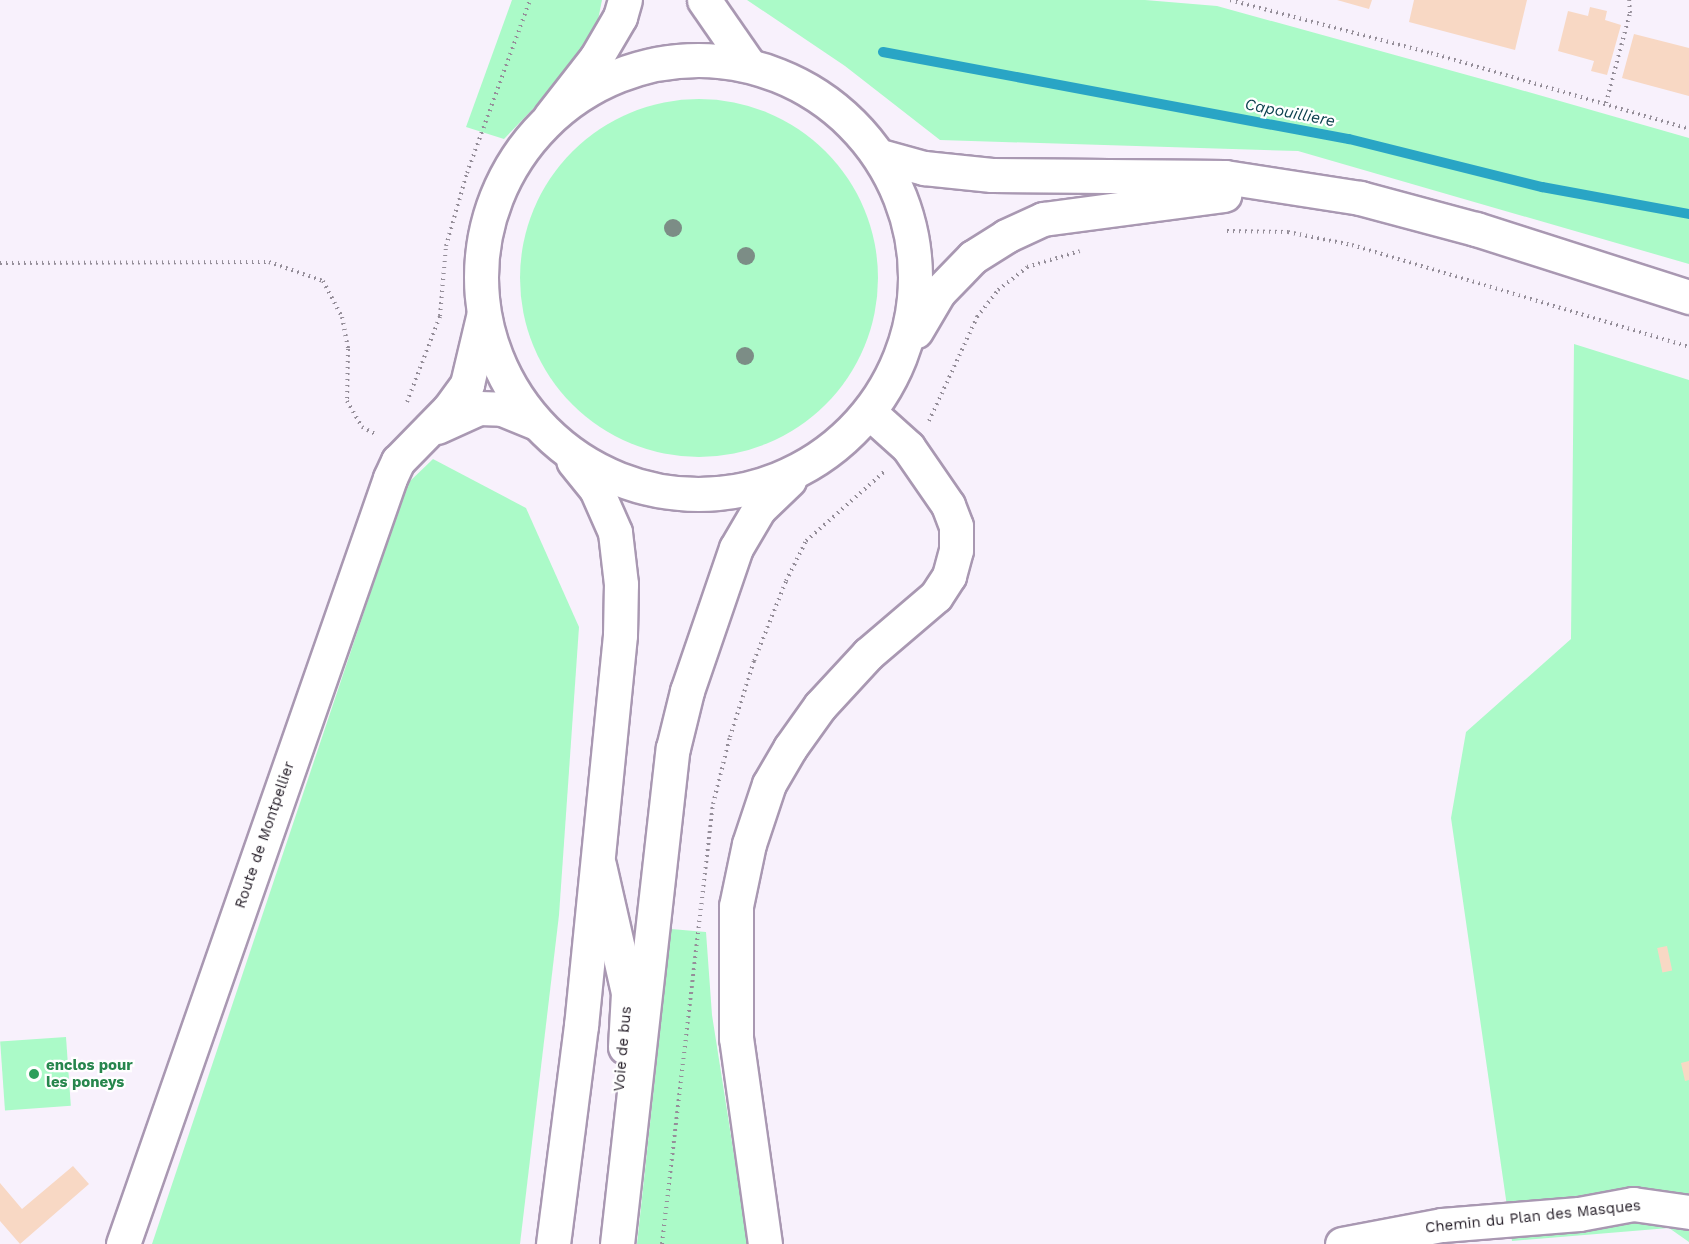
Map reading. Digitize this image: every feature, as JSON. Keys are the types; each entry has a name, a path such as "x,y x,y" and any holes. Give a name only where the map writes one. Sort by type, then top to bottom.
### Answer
{"main road":[{"path":"553,1244 598,857 620,635 621,584 615,532 596,489 563,448 536,423 512,391 498,364 483,317 480,280 491,209 520,152 596,58 620,17 625,0"},
{"path":"704,0 749,65"},
{"path":"550,117 593,86 643,66 696,59 749,65 809,90 845,115 880,156 903,201 915,250 915,301 904,350"},
{"path":"880,156 924,168 992,175 1225,177 1360,198 1476,229 1689,297"},
{"path":"563,448 605,474 652,490 692,494 752,488 798,470 837,445 869,412 939,292 973,258 1006,236 1043,219 1194,197 1300,190"},
{"name":"Route de Montpellier","path":"123,1244 395,452 413,423 467,384 483,317"},
{"name":"Route de Montpellier","path":"413,423 453,417 479,408 502,409 536,423"},
{"path":"765,1244 736,1038 736,906 749,844 769,784 790,748 820,706 868,654 936,596 949,576 956,550 956,526 948,505 908,447 869,412"},
{"path":"617,1244 673,748 687,691 736,548 759,509 798,470"},
{"name":"Voie de bus","path":"598,857 628,993 601,1244"},
{"name":"Chemin du Plan des Masques","path":"1342,1244 1442,1225 1579,1214 1634,1204 1689,1212"}],"path":[{"path":"413,423 440,316 446,246 467,173 530,0"},
{"path":"1230,0 1606,103 1689,129"},
{"path":"1606,103 1630,13 1629,0"},
{"path":"1219,232 1288,232 1352,244 1689,347"},
{"path":"908,447 938,405 977,317 998,290 1027,267 1089,249"},
{"path":"0,263 268,262 323,281 342,317 348,349 347,401 362,427 395,452"}],"green space":[{"path":"512,0 602,0 598,20 576,64 504,139 466,127"},
{"path":"747,0 1145,0 1217,6 1507,86 1689,138 1689,264 1298,151 940,140 845,66"},
{"path":"699,99 734,102 768,112 799,129 826,151 848,178 865,209 875,243 878,278 875,313 865,347 848,378 826,405 799,427 768,444 734,454 699,457 664,454 630,444 599,427 572,405 550,378 533,347 523,313 520,278 523,243 533,209 550,178 572,151 599,129 630,112 664,102"},
{"path":"1574,344 1689,380 1689,1242 1669,1228 1512,1241 1451,818 1466,732 1571,639"},
{"path":"433,459 526,508 579,627 559,915 520,1244 152,1244 407,484"},
{"path":"671,929 706,932 712,1015 748,1244 637,1244"},
{"name":"enclos pour les poneys","path":"66,1037 71,1106 5,1110 0,1042"}],"building":[{"path":"1337,0 1372,0 1369,9"},
{"path":"1414,0 1527,0 1515,50 1409,22"},
{"path":"1590,7 1607,11 1605,20 1621,25 1607,75 1591,71 1594,61 1558,51 1568,11 1588,16"},
{"path":"1634,34 1689,48 1689,96 1622,78"},
{"path":"1667,946 1672,970 1662,973 1657,948"},
{"path":"1689,1061 1689,1080 1685,1081 1681,1063"},
{"path":"73,1166 89,1184 20,1244 0,1221 0,1183 22,1209"}],"waterway":[{"name":"Capouilliere","path":"883,52 1349,139 1542,187 1689,214"}],"place":[{"name":"enclos pour les poneys","path":"34,1074"}]}
